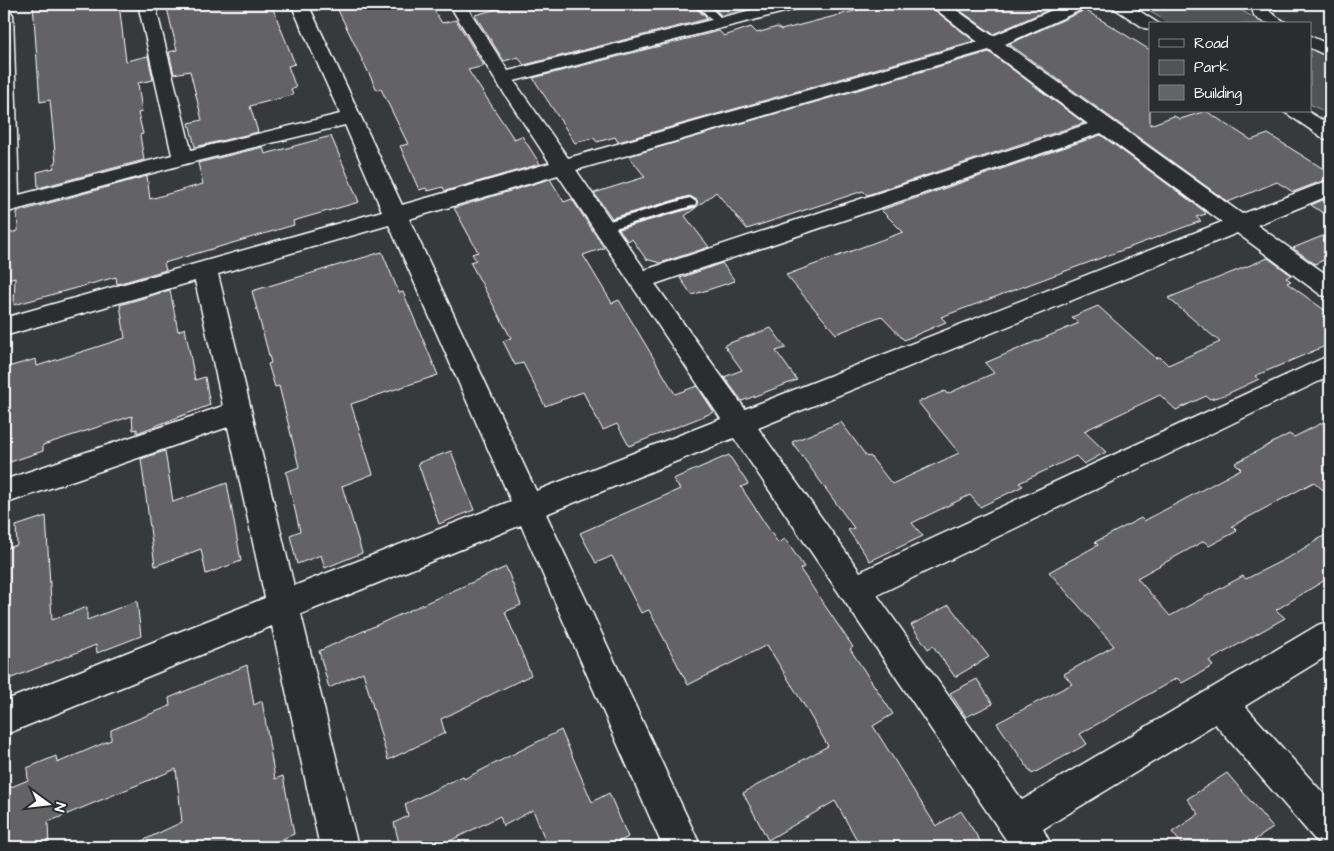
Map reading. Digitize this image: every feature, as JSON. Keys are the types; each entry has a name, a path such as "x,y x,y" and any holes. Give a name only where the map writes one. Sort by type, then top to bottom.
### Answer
{"street":[{"path":"148,4 183,158"},
{"path":"300,4 682,847"},
{"path":"503,78 794,4"},
{"path":"937,4 1330,289"},
{"path":"4,327 991,44 1079,4"},
{"path":"1117,4 1149,23"},
{"path":"1270,4 1261,6 1262,14 1276,22"},
{"path":"463,5 503,78 640,280 1025,836 1220,704 1330,636"},
{"path":"4,15 6,205 351,116"},
{"path":"1312,42 1330,52"},
{"path":"1295,112 1330,134"},
{"path":"640,280 1104,125"},
{"path":"4,718 528,509 1238,222 1330,187"},
{"path":"205,270 338,847"},
{"path":"854,590 1330,365"},
{"path":"4,492 238,412"},
{"path":"1220,704 1330,829"}],"lane":[{"path":"701,4 721,22"},
{"path":"604,227 690,202"}],"green space":[{"path":"710,4 766,4 722,15"},
{"path":"1137,4 1229,4 1262,22 1168,22"},
{"path":"1312,49 1330,59 1330,115 1312,105"}],"building":[{"path":"33,4 119,4 126,61 148,56 153,80 138,83 142,112 138,113 143,134 140,135 144,160 38,188 37,172 54,168 53,164 56,163 50,100 40,102"},
{"path":"166,4 271,4 295,64 288,66 296,88 291,89 293,95 250,106 258,132 195,147 189,123 202,120 190,71 174,74 169,52 177,50"},
{"path":"335,4 430,4 442,23 456,20 484,66 468,70 514,139 522,136 540,164 445,191 443,187 428,191 426,188 419,190 400,146 408,144 381,89 377,90"},
{"path":"515,4 692,4 707,19 524,65 518,57 504,61 475,15"},
{"path":"851,4 927,4 974,41 618,142 615,137 597,142 594,138 575,143 533,78 719,31 724,36 751,27 757,33 777,27 781,30 858,10"},
{"path":"951,4 1062,4 993,34"},
{"path":"1085,10 1149,49 1150,125 1174,116 1180,119 1208,112 1251,140 1268,134 1330,173 1330,178 1293,192 1277,182 1228,202 1009,44"},
{"path":"989,52 1084,123 867,195 863,191 747,229 716,192 685,216 709,247 660,263 646,259 632,239 627,241 619,229 696,207 697,200 689,196 612,218 594,193 645,177 629,156"},
{"path":"1101,135 1204,211 1206,214 1196,217 1201,221 941,317 946,322 904,340 881,316 836,334 786,275 903,232 881,210"},
{"path":"331,136 359,202 293,221 294,225 164,263 166,270 117,284 116,277 14,305 15,277 4,280 4,234 18,231 17,212 147,176 150,199 203,184 198,163 263,147 265,154"},
{"path":"550,179 564,202 572,199 604,248 583,255 612,303 619,300 675,394 697,386 714,412 629,446 617,424 603,430 583,392 545,406 523,363 515,365 503,341 511,338 470,262 476,260 472,254 478,252 454,208"},
{"path":"1330,197 1330,218 1311,205"},
{"path":"1330,233 1330,257 1315,264 1293,248"},
{"path":"382,252 399,293 403,292 438,375 351,404 373,474 342,486 362,553 325,568 321,555 297,564 290,535 300,531 286,472 299,467 279,386 275,387 268,364 271,363 252,291"},
{"path":"1268,258 1291,275 1286,278 1291,281 1287,283 1330,314 1330,344 1255,376 1259,379 1225,395 1210,399 1206,396 1176,410 1160,395 1084,431 1106,452 1084,464 1076,456 1019,483 1023,486 980,507 970,495 912,523 923,536 870,561 848,530 854,528 792,442 841,422 867,457 870,456 892,484 959,453 918,402 945,391 947,394 994,373 985,363 1079,323 1072,317 1098,306 1156,358 1160,357 1168,365 1220,342 1168,298"},
{"path":"722,263 735,281 692,295 680,278"},
{"path":"170,290 178,331 185,328 195,380 205,377 210,405 137,433 137,429 133,430 132,416 43,445 43,451 4,464 4,368 36,359 37,366 125,338 120,305"},
{"path":"771,328 786,348 776,351 797,380 742,401 724,377 742,370 724,345"},
{"path":"1330,419 1330,496 1314,482 1232,526 1237,531 1209,546 1204,541 1137,578 1170,616 1243,576 1246,579 1293,555 1330,532 1330,577 1276,610 1285,618 1209,661 1213,666 1182,683 1177,678 1080,734 1087,744 1032,774 997,723 1072,684 1064,674 1114,646 1049,572 1098,545 1095,542 1141,518 1144,521 1241,469 1235,463 1289,434 1294,437"},
{"path":"165,451 173,502 227,483 241,561 206,574 201,549 155,566 141,459"},
{"path":"451,451 474,510 439,524 418,463"},
{"path":"729,455 748,484 741,487 778,543 785,539 804,567 800,569 853,647 850,649 893,714 873,726 936,826 961,811 984,847 861,847 835,801 768,840 743,793 828,746 804,705 767,645 688,685 649,610 641,613 612,556 596,563 580,533 680,489 673,479"},
{"path":"46,516 52,620 87,607 87,620 137,601 141,636 97,653 96,645 4,681 4,549 17,545 16,526"},
{"path":"506,567 521,605 505,612 531,675 441,719 445,733 388,760 363,672 329,688 319,651"},
{"path":"949,605 989,657 955,677 933,646 928,649 911,625"},
{"path":"247,665 254,705 262,701 275,779 283,776 294,834 265,847 129,847 182,822 176,769 48,822 49,847 4,847 4,790 28,780 27,768 56,756 57,763 111,740 111,730 170,706 169,698"},
{"path":"977,679 993,704 966,717 950,693"},
{"path":"561,730 592,802 609,793 628,837 609,847 548,847 533,810 503,826 500,816 438,847 400,847 394,823 408,816 405,804 463,776 464,779"},
{"path":"1227,773 1273,828 1244,847 1184,847 1172,832 1199,814 1187,799"}]}
